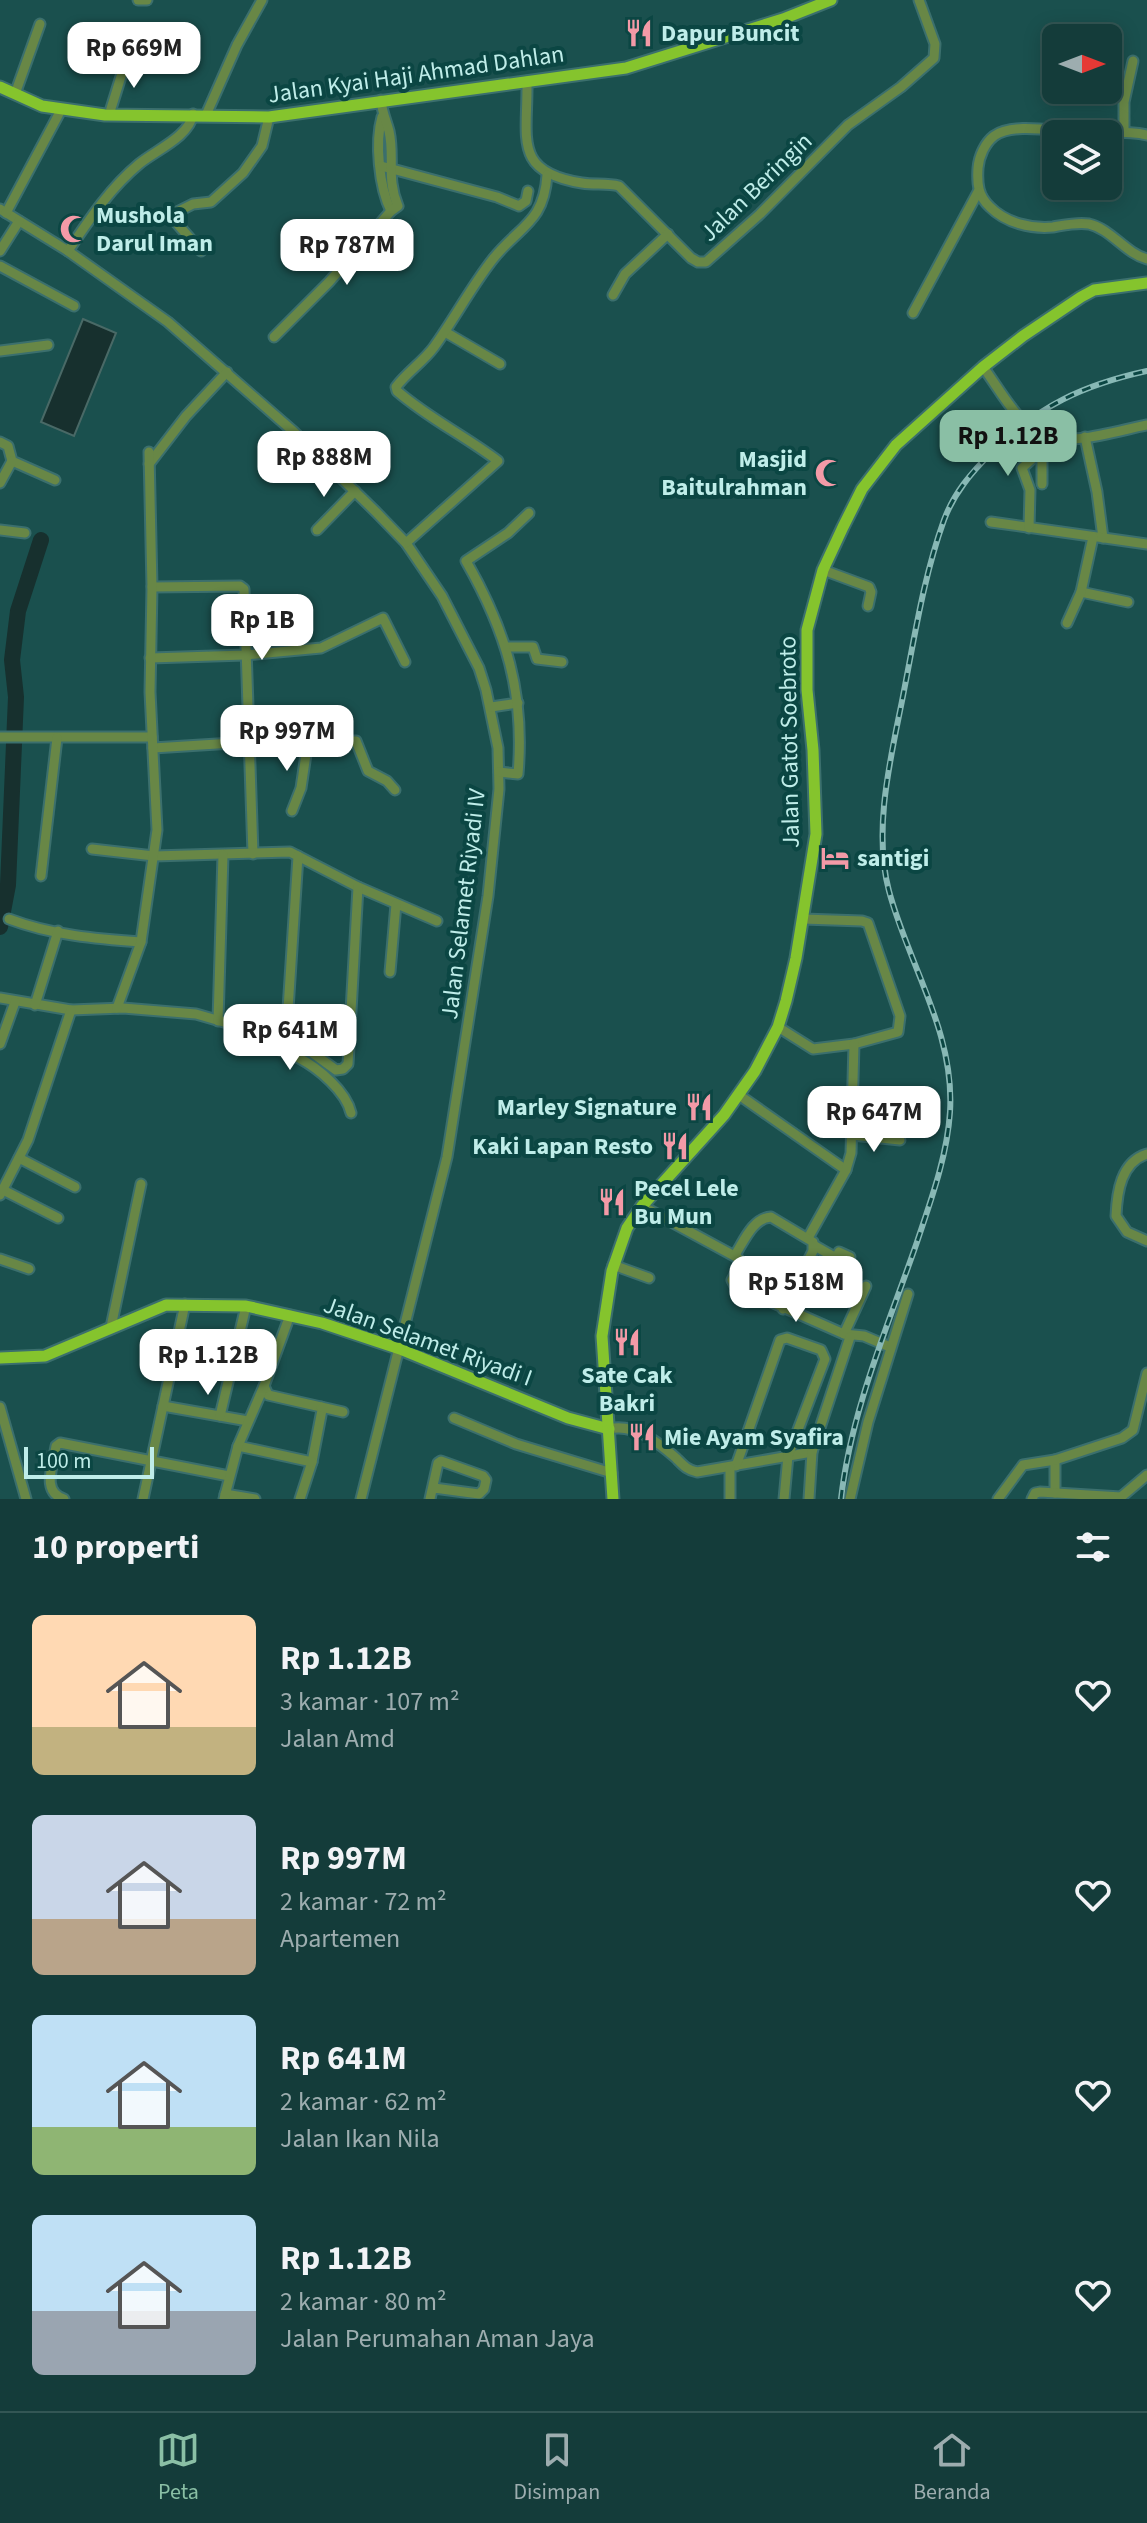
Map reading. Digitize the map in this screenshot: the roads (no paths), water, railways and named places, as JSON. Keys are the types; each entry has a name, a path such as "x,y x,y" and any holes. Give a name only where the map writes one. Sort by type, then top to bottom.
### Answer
{"main road":[{"name":"Jalan Kyai Haji Ahmad Dahlan","path":"0,87 42,106 61,110 109,115 269,117 604,72 648,62 783,19 831,0"},
{"name":"Jalan Gatot Soebroto","path":"613,1499 602,1336 613,1265 627,1228 642,1206 739,1095 755,1071 778,1027 790,987 816,834 807,690 807,630 823,570 862,489 878,466 896,445 983,367 1023,336 1094,290 1147,283"},
{"name":"Jalan Selamet Riyadi I","path":"0,1358 45,1356 154,1309 185,1304 246,1306 290,1315 400,1349 568,1418 609,1429"}],"street":[{"path":"138,0 147,0"},
{"path":"68,251 117,184 140,163 188,129 199,115 262,0"},
{"name":"Jalan Beringin","path":"547,175 579,183 619,186 698,262 712,258 848,125 929,64 935,55 935,44 919,0"},
{"path":"15,94 40,24"},
{"path":"109,115 128,54"},
{"path":"1124,132 1125,92 1133,61"},
{"path":"406,543 498,461 470,440 419,410 396,389 431,351 471,288 492,260 538,211 546,193 547,175 529,155 527,81"},
{"path":"274,337 398,206 385,168 389,130 382,117 381,100"},
{"path":"3,211 61,110"},
{"path":"201,251 174,220 173,214 193,204 211,202 243,173 262,146 269,117"},
{"path":"913,313 978,192 980,158 985,145 1002,131 1040,129 1147,135"},
{"path":"385,168 497,197 519,206 526,201 528,191"},
{"path":"978,192 988,206 1020,224 1031,227 1077,223 1095,226 1122,246 1147,259"},
{"name":"Jalan Selamet Riyadi IV","path":"3,211 68,251 168,322 227,372 355,491 406,543 442,596 479,668 491,707 499,772 496,838 447,1157 361,1499"},
{"path":"0,251 19,221"},
{"path":"613,295 625,274 668,234"},
{"path":"0,266 74,306"},
{"path":"445,332 500,364"},
{"path":"0,351 48,345"},
{"path":"983,367 1024,422 1042,435 1085,437 1147,425"},
{"path":"149,464 186,416 227,372"},
{"path":"1042,435 1042,484"},
{"path":"1067,623 1081,592 1098,538 1097,492 1085,437"},
{"path":"0,442 8,446 12,461 0,483"},
{"path":"1029,528 1030,490 1022,468 1041,451"},
{"path":"117,1008 141,942 154,856 157,808 150,658 149,452"},
{"path":"12,461 55,480"},
{"path":"317,530 355,491"},
{"path":"499,772 518,774 522,735 518,703 506,647 484,592 466,561 508,533 529,513"},
{"path":"991,522 1147,544"},
{"path":"0,530 25,533"},
{"path":"823,570 869,587 868,606"},
{"path":"152,587 242,587 253,854"},
{"path":"1081,592 1128,602"},
{"path":"150,658 245,655 321,648 383,618 405,662"},
{"path":"506,647 533,647 537,659 562,662"},
{"path":"491,707 518,703"},
{"path":"4,738 152,742 356,741 368,771 387,781 395,790"},
{"path":"41,876 57,738"},
{"path":"292,811 301,788 308,741"},
{"path":"92,849 154,856 281,852 298,856 358,887 437,921"},
{"path":"218,1021 223,855"},
{"path":"286,1040 298,856"},
{"path":"0,998 71,1010 117,1008 196,1014 286,1040 310,1051 336,1070 346,1068 358,887"},
{"path":"390,972 396,904"},
{"path":"9,919 102,940 141,942"},
{"path":"778,1027 813,1049 854,1044 898,1032 901,1025 868,923 803,919"},
{"path":"35,1005 58,931"},
{"path":"0,1044 15,1002"},
{"path":"58,1218 1,1192 39,1109 71,1010"},
{"path":"245,1030 261,1043 311,1066 344,1097 351,1113"},
{"path":"783,1309 851,1153 854,1044"},
{"path":"739,1095 846,1170"},
{"path":"852,1135 900,1140"},
{"path":"1147,1154 1130,1163 1120,1184 1116,1211 1117,1221 1127,1232 1147,1241"},
{"path":"19,1158 75,1187"},
{"path":"111,1327 141,1184"},
{"path":"642,1206 735,1255 740,1265 733,1277 733,1284 847,1336 864,1336 890,1347"},
{"path":"735,1255 761,1218 771,1217 836,1258 839,1252 850,1257"},
{"path":"0,1259 29,1269"},
{"path":"613,1265 649,1278"},
{"path":"809,1499 812,1452 847,1336 866,1286"},
{"path":"850,1499 868,1422 908,1294"},
{"path":"143,1499 185,1304"},
{"path":"220,1416 246,1306"},
{"path":"255,1499 225,1496 238,1446 290,1315"},
{"path":"730,1499 733,1467 778,1342 787,1338 821,1350 825,1357 788,1456 784,1499"},
{"path":"998,1499 1023,1465 1055,1460 1129,1435 1137,1423 1147,1373"},
{"path":"264,1386 268,1395 343,1412"},
{"path":"163,1406 248,1421"},
{"path":"0,1407 26,1499"},
{"path":"300,1499 312,1462 321,1407"},
{"path":"454,1418 526,1448 612,1473"},
{"path":"609,1429 628,1427 640,1432 688,1470 706,1472 812,1452"},
{"path":"64,1499 55,1495 50,1487 58,1443 229,1476"},
{"path":"238,1446 312,1462"},
{"path":"1055,1460 1055,1493"},
{"path":"430,1499 441,1461 483,1476 486,1480 479,1494 434,1488"},
{"path":"1032,1499 1035,1493 1040,1492 1121,1497 1147,1475"}],"water":[{"path":"83,319 116,333 74,436 41,422"}],"waterway":[{"path":"0,927 8,885 16,697 12,660 18,611 41,540"}],"railway":[{"path":"841,1499 862,1401 933,1194 946,1145 950,1112 950,1083 945,1054 929,1000 889,891 883,844 888,772 930,564 948,510 958,492 991,453 1026,422 1063,400 1102,383 1147,371"}],"place":[{"name":"Dapur Buncit","path":"639,33"},
{"name":"Mushola Darul Iman","path":"74,229"},
{"name":"Masjid Baitulrahman","path":"829,473"},
{"name":"santigi","path":"835,858"},
{"name":"Marley Signature","path":"699,1107"},
{"name":"Kaki Lapan Resto","path":"675,1146"},
{"name":"Pecel Lele Bu Mun","path":"612,1202"},
{"name":"Sate Cak Bakri","path":"627,1342"},
{"name":"Mie Ayam Syafira","path":"642,1437"}]}
